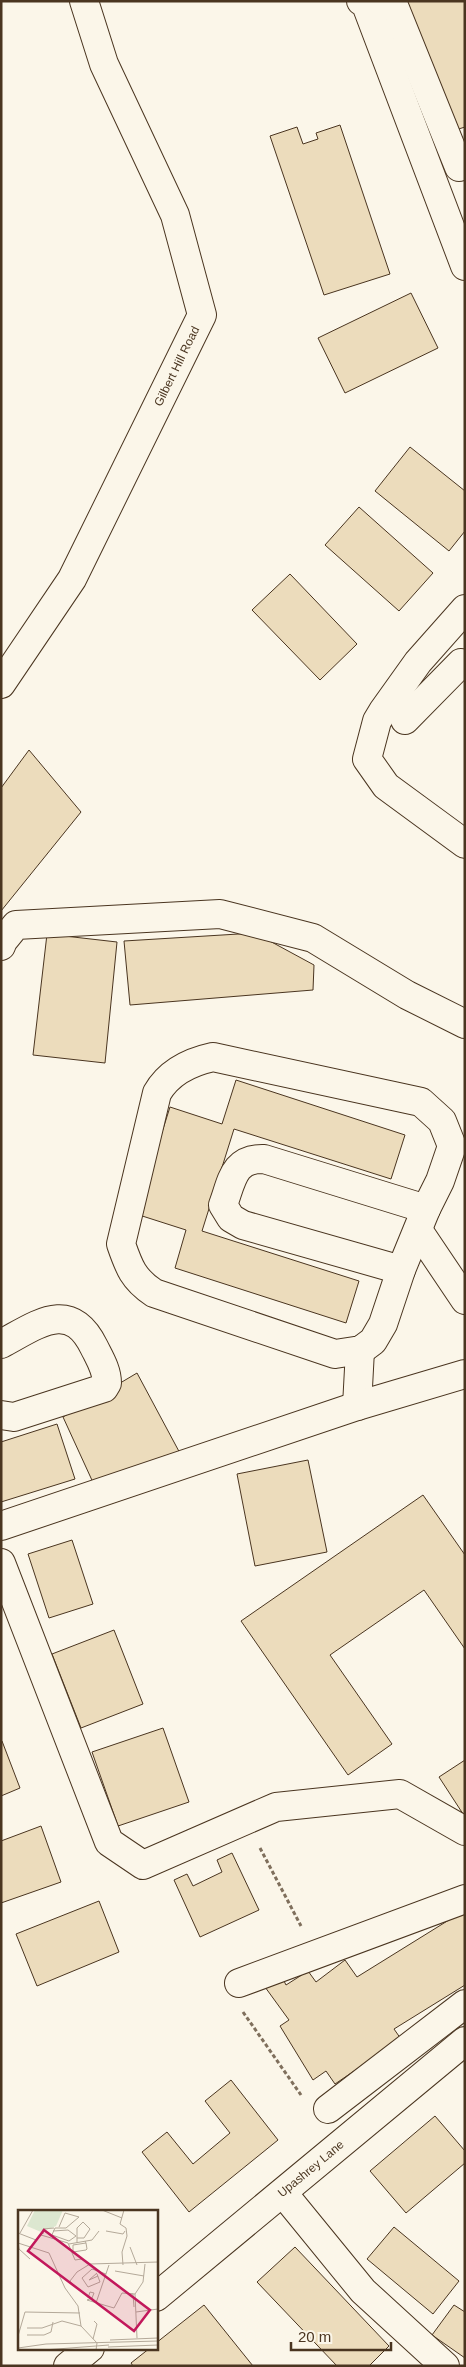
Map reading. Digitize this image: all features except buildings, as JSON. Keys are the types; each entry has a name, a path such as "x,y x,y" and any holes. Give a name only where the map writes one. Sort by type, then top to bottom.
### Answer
{"street":[{"name":"Gilbert Hill Road","path":"1,684 72,579 202,315 175,215 104,64 84,1"},
{"path":"361,1 365,2 465,266"},
{"path":"392,1 456,134 462,166 432,177"},
{"path":"465,609 418,662 377,721 367,759 386,786 465,844"},
{"path":"405,720 463,665 437,641"},
{"path":"1,946 16,925 220,914 313,938 407,995 465,1024"},
{"path":"213,1057 421,1102 442,1122 452,1146 440,1181 422,1219 401,1270 383,1324 373,1341 360,1350 335,1354 154,1293 139,1283 128,1266 121,1244 157,1093 163,1082 182,1068 196,1061 213,1057"},
{"path":"401,1270 243,1225 231,1218 223,1205 236,1170 245,1162 254,1159 264,1159 422,1219 465,1300"},
{"path":"1,1344 45,1321 69,1320 78,1323 89,1336 105,1370 108,1383 104,1388 14,1417 1,1415"},
{"path":"357,1406 360,1350"},
{"path":"1,1526 357,1406 465,1374"},
{"path":"1,1562 109,1842 143,1865 276,1807 400,1794 465,1831"},
{"path":"240,1983 465,1899"},
{"path":"349,2138 319,2105 461,2015"},
{"name":"Upashrey Lane","path":"158,2295 465,2041"},
{"path":"283,2193 363,2291 445,2366"},
{"path":"68,2366 88,2350"}],"path":[{"path":"246,1820 316,1954"},
{"path":"240,1983 233,1988 233,1998 319,2105"}]}
